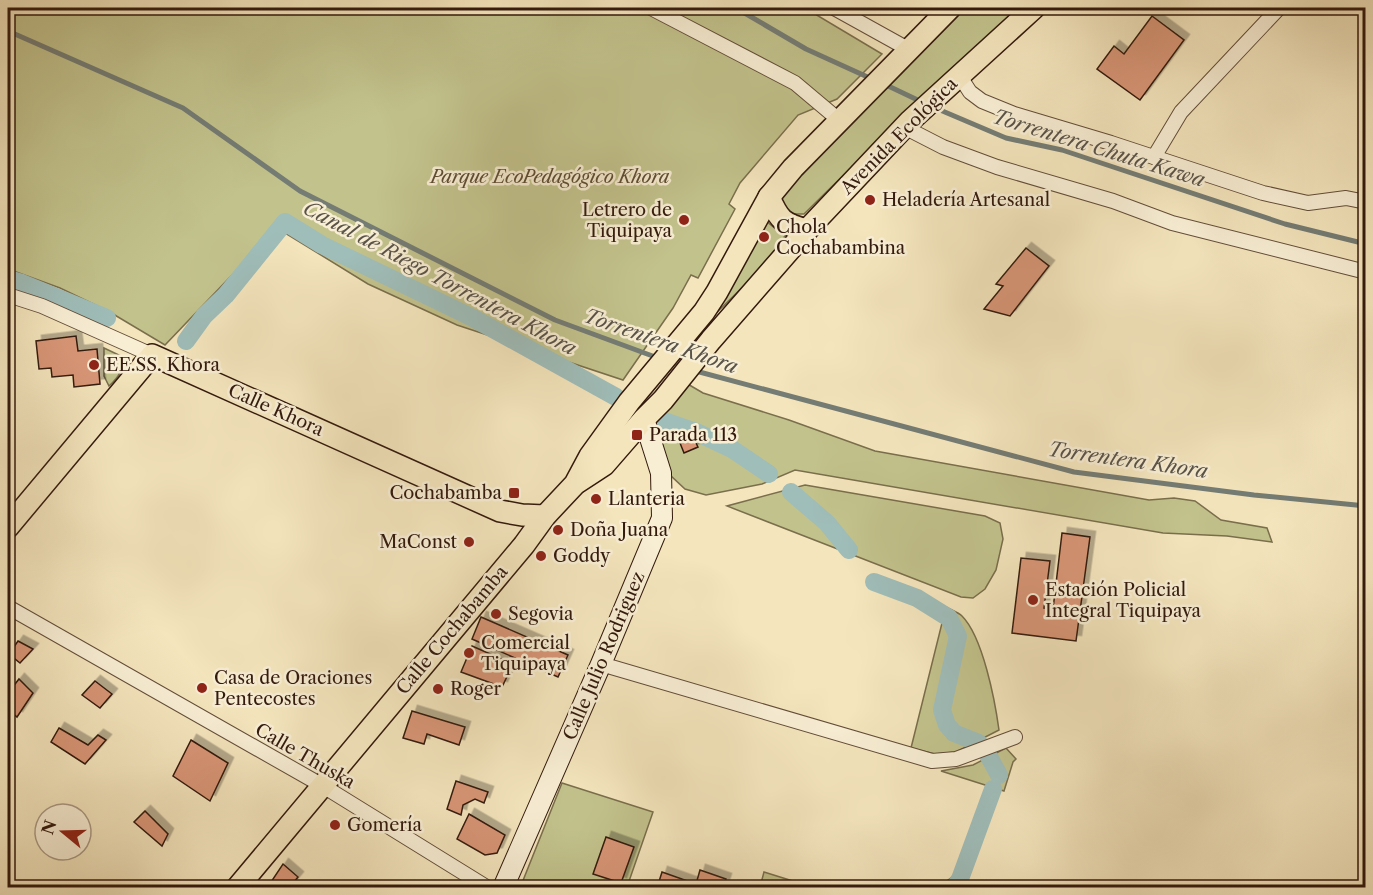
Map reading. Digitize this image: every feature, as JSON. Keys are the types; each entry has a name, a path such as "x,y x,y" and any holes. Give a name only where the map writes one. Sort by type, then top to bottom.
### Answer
{"main road":[{"path":"575,484 590,456 717,292 769,197 793,168 859,99 950,8"},
{"name":"Avenida Ecológica","path":"575,484 604,465 807,230 907,124 1034,8"},
{"path":"769,197 777,215 783,222 807,230"},
{"path":"8,527 152,355"},
{"name":"Calle Khora","path":"152,355 500,511 545,516"},
{"path":"644,418 649,380"},
{"name":"Calle Julio Rodriguez","path":"503,888 662,518 662,473 644,418"},
{"name":"Calle Cochabamba","path":"237,888 524,545 545,516 575,484"}],"street":[{"path":"651,8 795,83 839,120"},
{"path":"834,8 901,56"},
{"path":"1154,157 1181,112 1279,8"},
{"path":"954,79 982,101 1014,114 1263,193 1308,203 1346,198 1365,202"},
{"path":"907,124 943,147 997,167 1113,201 1172,224 1234,237 1365,272"},
{"name":"Calle Khora","path":"8,295 42,306 152,355"},
{"name":"Calle Thuska","path":"8,607 322,786 488,888"},
{"path":"601,664 932,761 956,759 1015,737"}],"green space":[{"name":"Parque EcoPedagógico Khora","path":"8,8 805,8 882,54 837,99 798,115 740,183 729,204 735,209 698,278 691,275 673,308 623,380 457,325 368,284 277,228 165,345 108,311 60,288 8,269"},
{"path":"958,8 1019,8 940,80 804,214 794,214 782,206 779,190"},
{"path":"765,220 777,230 787,233 763,267 702,327"},
{"path":"104,348 121,356 122,361 120,373 109,386 104,376"},
{"path":"686,383 703,393 789,420 875,451 1149,500 1174,498 1195,501 1221,520 1267,528 1272,542 1227,536 1163,533 795,470 762,484 706,495 685,489 669,474 651,421"},
{"path":"805,485 985,516 1000,523 1003,539 996,570 985,589 973,598 961,597 727,506"},
{"path":"946,607 962,616 976,639 991,687 999,730 956,752 935,754 911,748"},
{"path":"1006,748 1016,759 1004,791 941,771 973,765"},
{"path":"562,783 653,812 627,887 520,888"},
{"path":"764,872 812,887 760,887"},
{"path":"956,874 965,887 939,887"}],"building":[{"path":"1152,16 1184,40 1140,100 1097,69 1114,46 1124,54"},
{"path":"1026,248 1049,266 1010,316 984,309 1003,286 996,284"},
{"path":"76,336 78,351 97,349 100,384 74,387 73,375 52,377 51,368 39,369 36,341"},
{"path":"693,437 698,447 684,453 680,443"},
{"path":"1062,533 1090,537 1076,641 1012,633 1021,558 1050,561 1044,608 1053,609"},
{"path":"481,617 568,655 558,677 472,639"},
{"path":"18,641 33,649 20,663 9,654"},
{"path":"472,646 513,664 502,687 461,672"},
{"path":"19,679 33,693 17,717 8,709 8,693"},
{"path":"95,681 112,694 100,708 82,695"},
{"path":"412,711 465,727 459,745 427,734 424,744 403,738"},
{"path":"59,728 88,745 98,735 106,740 85,764 51,742"},
{"path":"191,740 228,763 210,801 173,776"},
{"path":"456,781 488,792 484,803 475,799 463,805 461,815 447,809"},
{"path":"145,811 168,834 162,846 134,822"},
{"path":"469,814 505,835 497,853 485,855 457,839"},
{"path":"606,837 634,847 621,883 593,874"},
{"path":"283,864 298,877 289,888 267,888"},
{"path":"700,870 726,879 723,888 657,888 662,872 696,884"}],"waterway":[{"name":"Torrentera Chuta Kawa","path":"736,8 806,49 872,79"},
{"name":"Torrentera Khora","path":"8,31 183,108 300,191 555,320 658,358"},
{"name":"Torrentera Chuta Kawa","path":"884,84 924,103"},
{"name":"Torrentera Chuta Kawa","path":"933,107 1006,138 1062,150 1285,224 1366,244"},
{"name":"Canal de Riego Torrentera Khora","path":"186,341 204,316 226,295 285,222 322,245 473,318 616,397"},
{"name":"Canal de Riego Torrentera Khora","path":"8,279 107,318"},
{"name":"Torrentera Khora","path":"692,370 1074,472 1254,495 1366,506"},
{"name":"Canal de Riego Torrentera Khora","path":"664,421 696,432 732,449 769,474"},
{"name":"Canal de Riego Torrentera Khora","path":"791,492 827,523 849,550"},
{"name":"Canal de Riego Torrentera Khora","path":"874,582 917,598 949,618 958,636 942,710 947,725 954,733 979,743"},
{"name":"Canal de Riego Torrentera Khora","path":"987,753 999,775"},
{"name":"Canal de Riego Torrentera Khora","path":"954,888 960,879 993,789"}],"place":[{"name":"Heladería Artesanal","path":"870,200"},
{"name":"Letrero de Tiquipaya","path":"684,220"},
{"name":"Chola Cochabambina","path":"764,237"},
{"name":"EE.SS. Khora","path":"94,365"},
{"name":"Parada 113","path":"637,435"},
{"name":"Cochabamba","path":"514,493"},
{"name":"Llanteria","path":"596,499"},
{"name":"Doña Juana","path":"558,530"},
{"name":"MaConst","path":"469,542"},
{"name":"Goddy","path":"541,556"},
{"name":"Estación Policial Integral Tiquipaya","path":"1033,600"},
{"name":"Segovia","path":"496,614"},
{"name":"Comercial Tiquipaya","path":"469,653"},
{"name":"Casa de Oraciones Pentecostes","path":"202,688"},
{"name":"Roger","path":"438,689"},
{"name":"Gomería","path":"335,825"}]}
